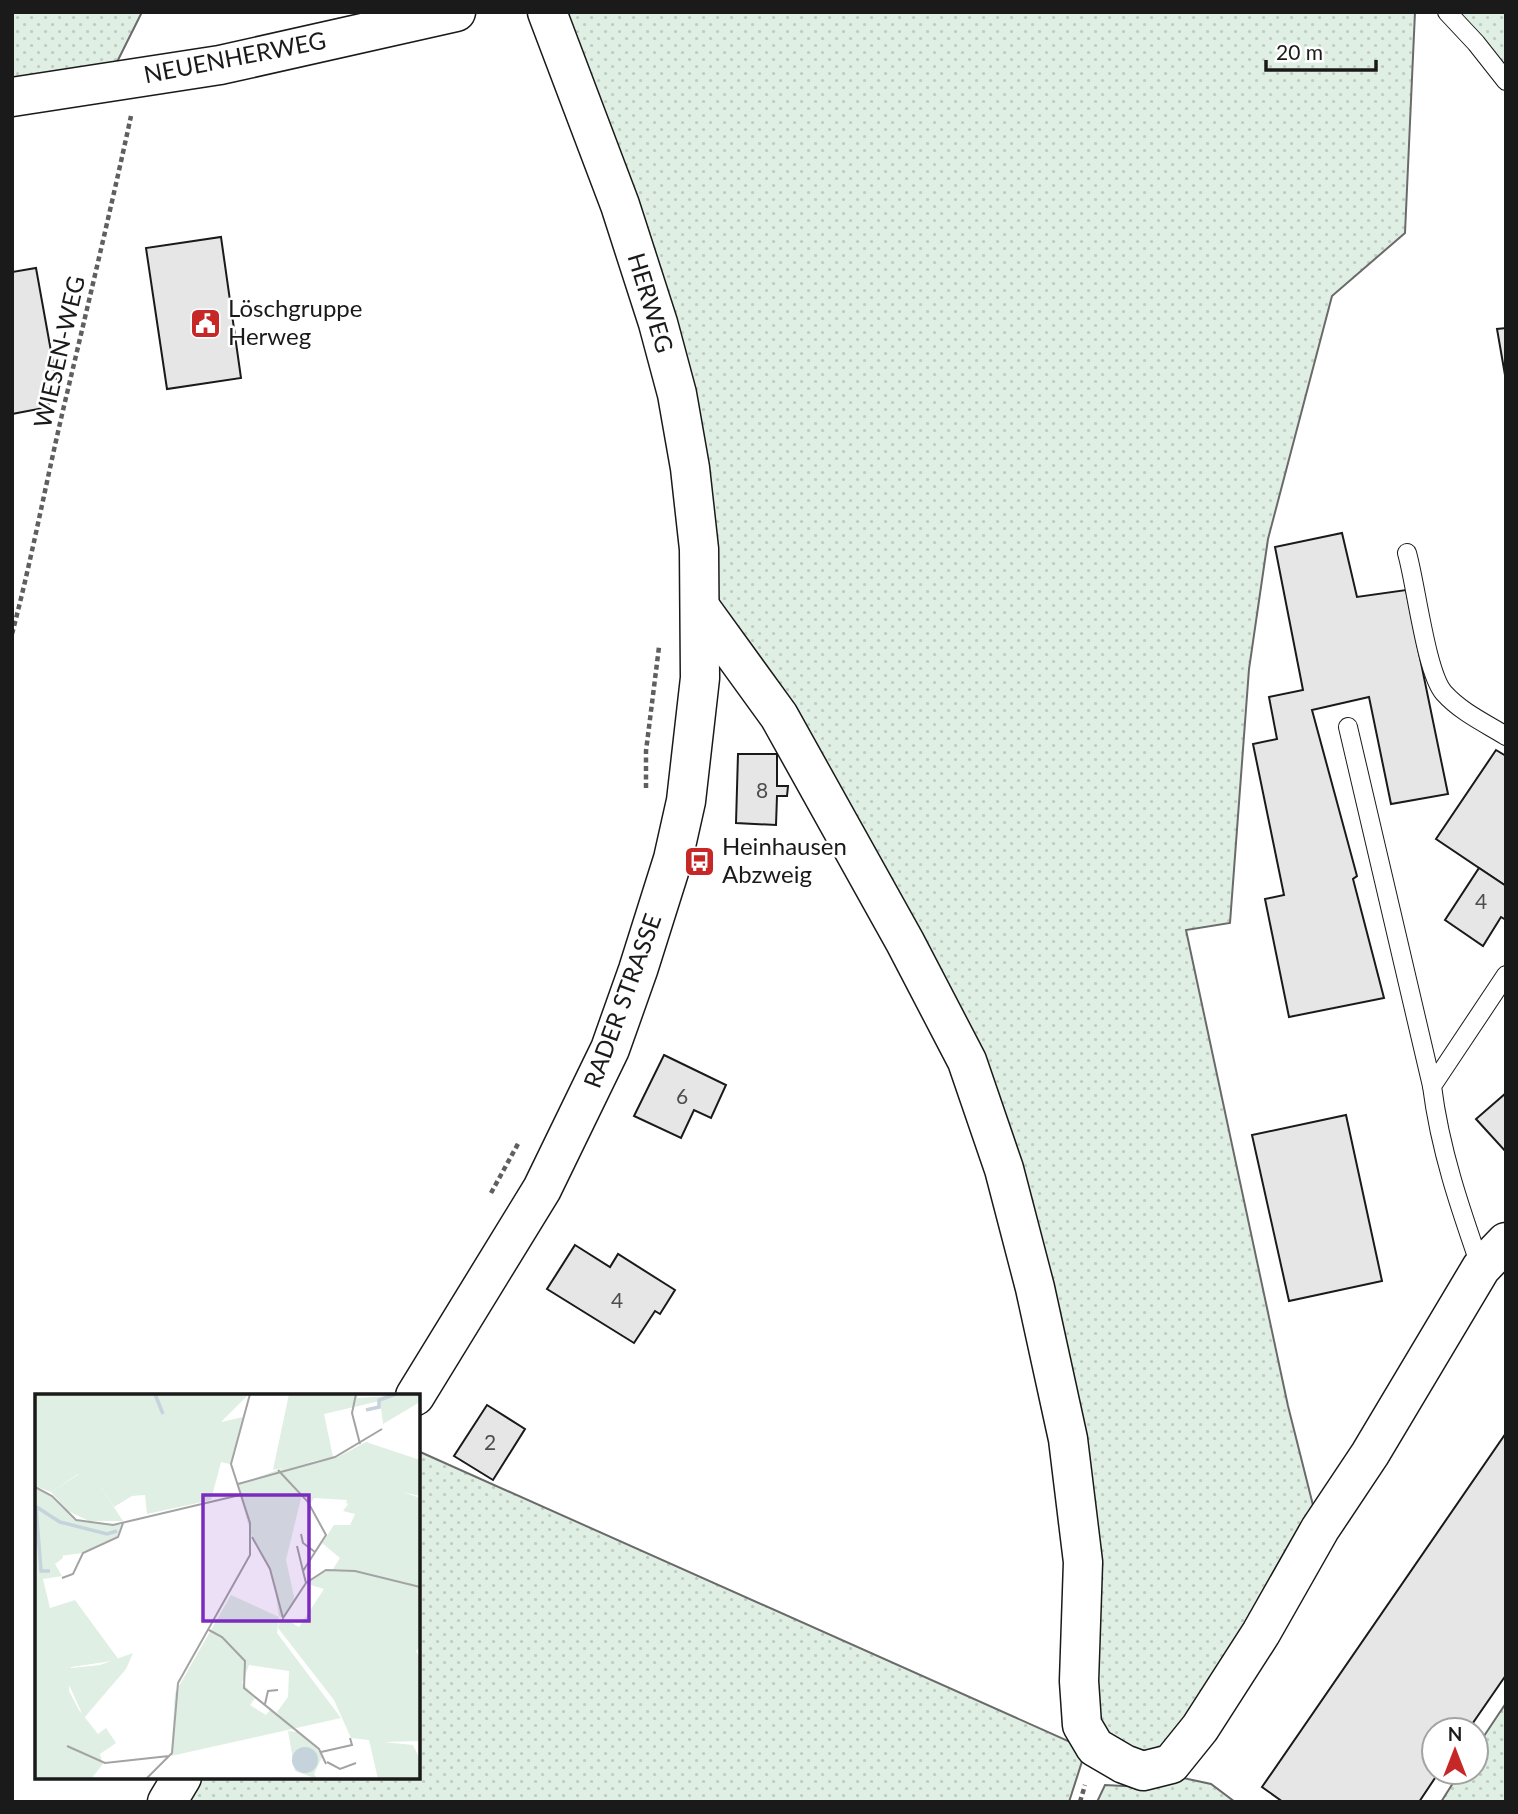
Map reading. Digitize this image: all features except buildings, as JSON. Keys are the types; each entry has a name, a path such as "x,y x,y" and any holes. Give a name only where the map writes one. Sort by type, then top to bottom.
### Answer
{"street":[{"name":"NEUENHERWEG","path":"12,97 220,65 456,12"},
{"name":"HERWEG","path":"547,12 620,205 658,323 677,394 690,468 699,549 701,607"},
{"path":"701,607 779,716 967,1060 1011,1196 1035,1288 1068,1439 1083,1562 1079,1681 1082,1725 1095,1747 1124,1764 1143,1771 1171,1764 1193,1737 1261,1633 1320,1529 1370,1454 1493,1255"},
{"name":"RADER STRASSE","path":"416,1394 542,1189 610,1049 673,859 686,801 700,678 701,607"},
{"path":"167,1802 181,1779"}],"lane":[{"path":"1447,12 1506,80"},
{"path":"1407,553 1431,665 1442,691 1464,711 1506,736"},
{"path":"1348,727 1455,1195 1493,1255"},
{"path":"1432,1086 1506,975"}],"path":[{"name":"WIESEN-WEG","path":"12,634 96,278 133,107 135,77"},
{"path":"647,797 646,751 660,642"},
{"path":"489,1196 521,1138"}],"green space":[{"path":"12,12 142,12 117,62 12,80"},
{"path":"554,12 1415,12 1405,233 1332,296 1268,539 1249,669 1230,923 1186,930 1288,1406 1317,1521 1168,1761 1098,1740 1084,1679 1009,1167 707,598 705,545"},
{"path":"1455,12 1506,12 1506,74"},
{"path":"420,1452 1086,1749 1069,1802 174,1802 188,1779 420,1779"},
{"path":"1506,1703 1506,1802 1441,1802 1451,1786 1490,1786 1490,1727"},
{"path":"1174,1776 1211,1784 1235,1802 1097,1802 1105,1785 1143,1787"}],"place":[{"name":"Löschgruppe Herweg","path":"205,323"},
{"name":"Heinhausen Abzweig","path":"699,861"}]}
